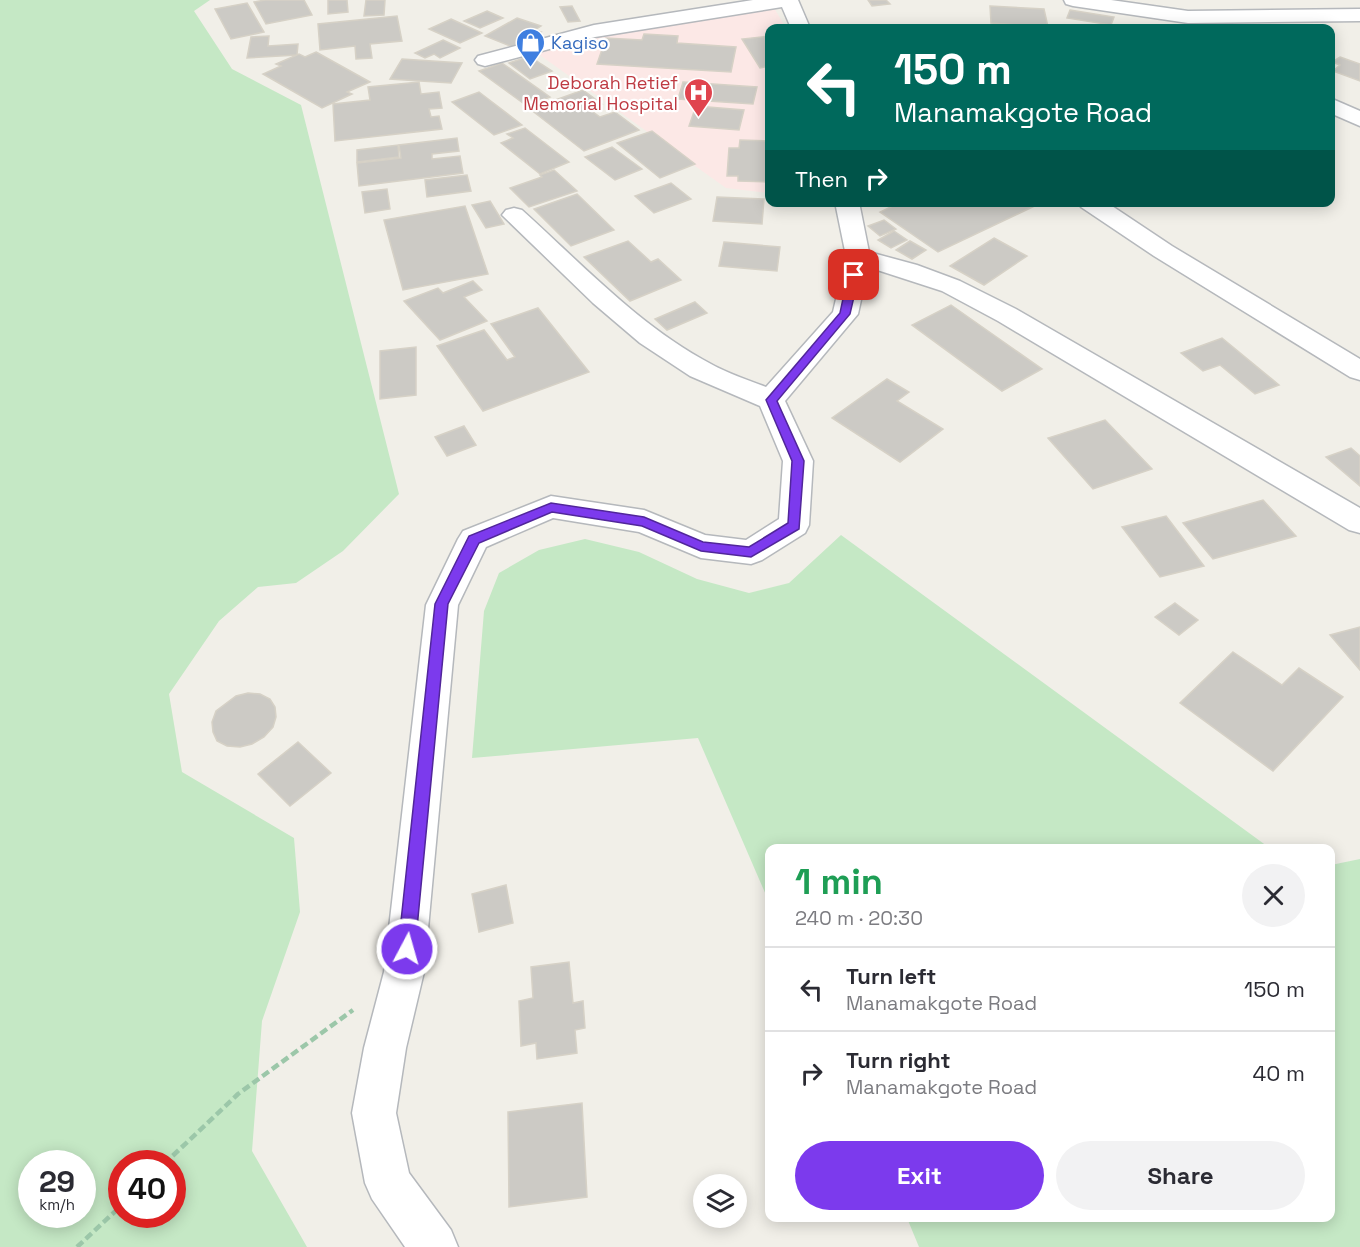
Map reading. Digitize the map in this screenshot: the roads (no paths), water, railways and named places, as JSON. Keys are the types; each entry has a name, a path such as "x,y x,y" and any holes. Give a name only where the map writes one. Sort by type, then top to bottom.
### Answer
{"street":[{"path":"485,60 594,31 789,0 798,24"},
{"path":"1073,0 1188,17 1327,7 1360,15"},
{"path":"1188,17 1199,24"},
{"path":"1335,108 1360,120"},
{"path":"771,400 845,314 858,256 848,207"},
{"path":"1097,207 1163,251 1360,371"},
{"path":"434,1247 388,1183 374,1113 385,1048 404,972 442,604 474,539 551,507 644,521 701,546 751,552 794,525 798,461 771,400 700,370 657,343 598,293 514,215"},
{"path":"858,256 908,270 951,286 1007,315 1360,522"}],"place":[{"name":"Kagiso","path":"530,68"},
{"name":"Deborah Retief Memorial Hospital","path":"699,118"}]}
